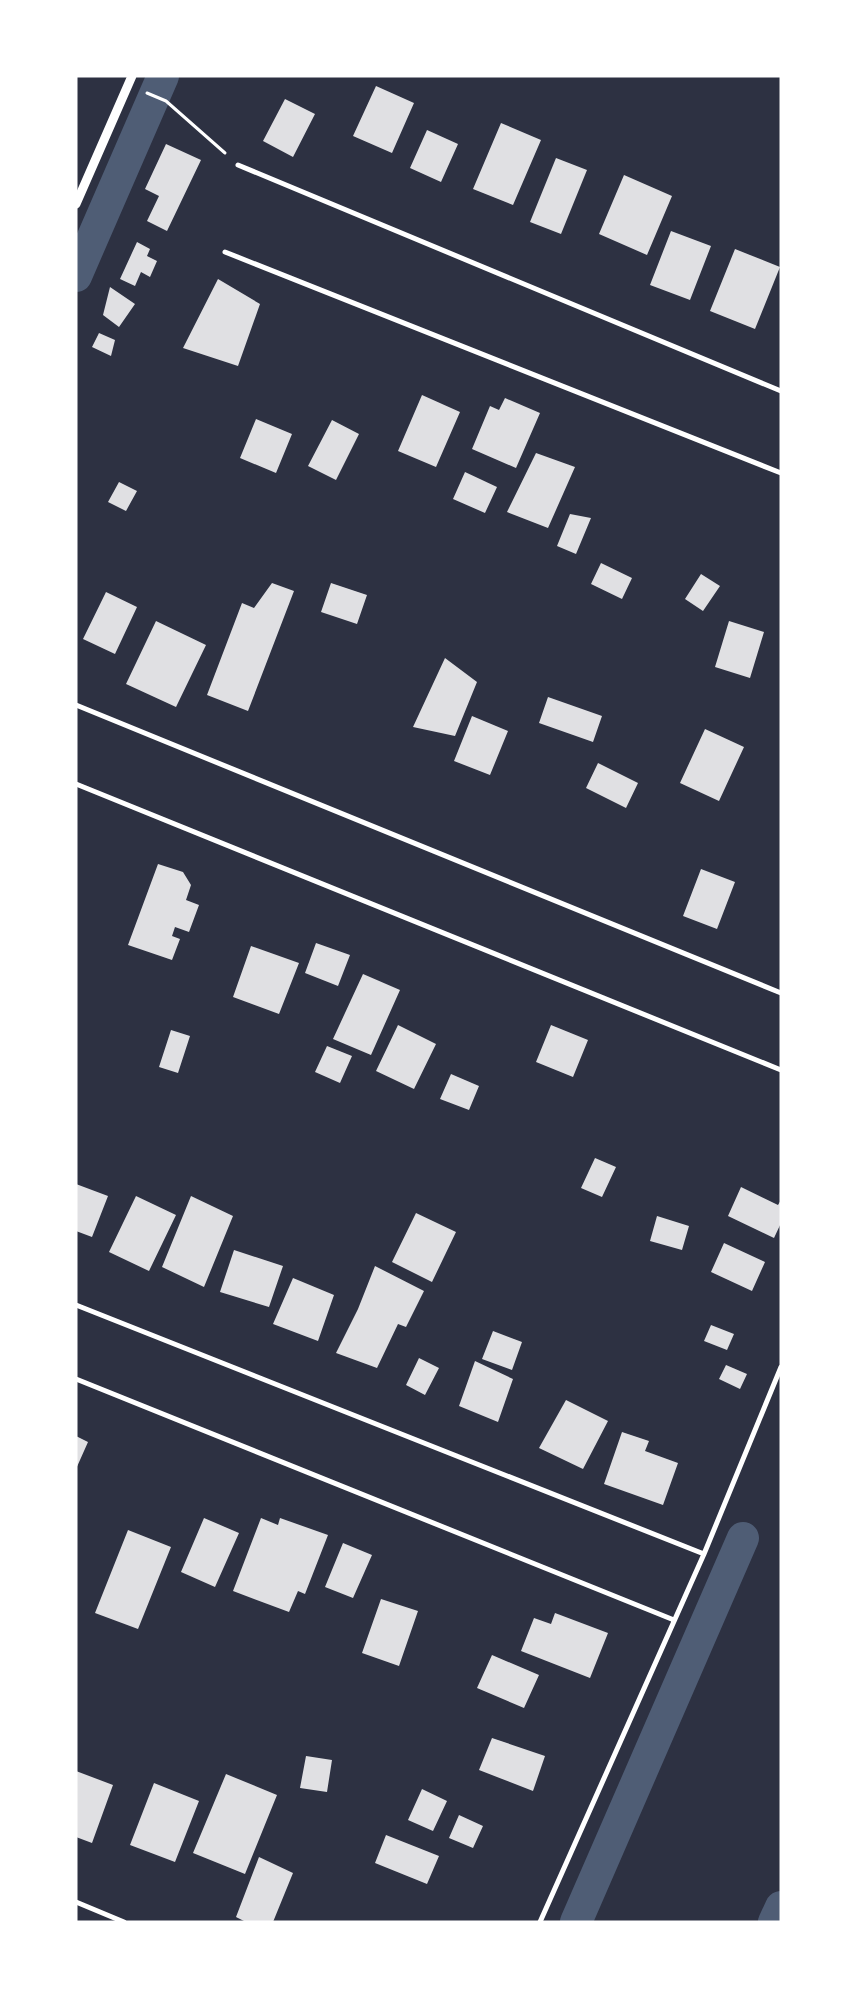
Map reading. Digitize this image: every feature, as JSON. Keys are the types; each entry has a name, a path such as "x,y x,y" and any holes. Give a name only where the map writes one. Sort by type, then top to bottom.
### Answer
{"street":[{"path":"76,204 132,76"},
{"path":"238,165 781,391"},
{"path":"225,252 781,473"},
{"path":"76,705 781,993"},
{"path":"76,784 781,1070"},
{"path":"76,1305 704,1554"},
{"path":"540,1922 704,1554 781,1367"},
{"path":"76,1379 674,1620"},
{"path":"76,1902 124,1922"}],"path":[{"path":"166,101 238,165"}],"building":[{"path":"376,86 414,103 392,153 353,136"},
{"path":"285,99 315,114 293,157 263,141"},
{"path":"501,123 541,140 513,205 473,189"},
{"path":"427,130 458,144 441,182 410,168"},
{"path":"166,144 201,160 167,231 147,221 159,196 145,189"},
{"path":"556,158 587,170 561,234 530,222"},
{"path":"624,175 672,196 647,255 599,234"},
{"path":"671,231 711,246 690,300 650,285"},
{"path":"137,242 150,249 147,256 157,261 150,277 141,272 135,286 120,279"},
{"path":"735,249 780,267 755,329 710,311"},
{"path":"218,279 260,304 238,366 183,348"},
{"path":"110,287 135,304 119,327 103,315"},
{"path":"99,333 115,340 111,356 92,347"},
{"path":"422,395 460,412 436,467 398,451"},
{"path":"505,398 540,413 516,468 472,449 490,406 499,410"},
{"path":"256,419 292,434 276,473 240,458"},
{"path":"332,420 359,434 336,480 308,466"},
{"path":"536,453 575,467 548,528 507,512"},
{"path":"465,472 497,487 485,513 453,499"},
{"path":"119,482 137,491 126,511 108,502"},
{"path":"570,514 591,518 576,554 557,546"},
{"path":"601,563 632,578 622,599 591,584"},
{"path":"701,574 720,586 703,611 685,599"},
{"path":"272,583 294,591 248,711 207,695 242,603 254,608"},
{"path":"331,583 367,595 357,624 321,612"},
{"path":"106,592 137,607 115,654 83,639"},
{"path":"156,621 206,645 176,707 126,684"},
{"path":"729,621 764,632 750,678 715,667"},
{"path":"445,658 477,682 455,736 413,727"},
{"path":"548,697 602,716 593,742 539,723"},
{"path":"472,716 508,731 490,775 454,761"},
{"path":"705,729 744,747 719,801 680,783"},
{"path":"598,763 638,783 626,808 586,788"},
{"path":"158,864 183,872 191,885 186,900 199,905 189,932 175,927 172,936 180,939 172,960 128,945"},
{"path":"701,869 735,882 717,929 683,916"},
{"path":"316,943 350,955 338,986 305,973"},
{"path":"251,946 299,963 279,1014 233,997"},
{"path":"363,974 400,990 371,1055 333,1039"},
{"path":"398,1025 436,1044 414,1089 376,1071"},
{"path":"551,1025 588,1040 573,1077 536,1062"},
{"path":"171,1030 190,1036 178,1073 159,1067"},
{"path":"327,1046 352,1056 340,1083 315,1072"},
{"path":"451,1074 479,1086 469,1110 440,1099"},
{"path":"595,1158 616,1167 602,1197 581,1188"},
{"path":"76,1184 108,1196 92,1237 76,1231"},
{"path":"741,1187 778,1205 781,1200 781,1223 774,1238 728,1216"},
{"path":"136,1196 176,1215 149,1271 109,1252"},
{"path":"191,1196 233,1216 204,1287 162,1267"},
{"path":"416,1213 456,1232 432,1282 392,1262"},
{"path":"657,1216 689,1226 682,1250 650,1241"},
{"path":"724,1243 765,1262 752,1291 711,1272"},
{"path":"234,1250 283,1266 269,1307 220,1292"},
{"path":"375,1266 424,1291 406,1327 398,1324 377,1368 336,1353 358,1309"},
{"path":"293,1278 334,1295 318,1341 273,1324"},
{"path":"711,1325 734,1334 727,1350 704,1341"},
{"path":"493,1331 522,1342 512,1370 482,1359"},
{"path":"419,1358 439,1368 425,1395 406,1385"},
{"path":"475,1361 513,1379 498,1422 459,1406"},
{"path":"726,1365 747,1374 740,1389 719,1379"},
{"path":"566,1400 608,1421 583,1469 539,1448"},
{"path":"622,1432 649,1441 645,1451 678,1463 663,1505 604,1484"},
{"path":"76,1436 88,1442 76,1469"},
{"path":"204,1518 239,1533 215,1587 181,1572"},
{"path":"261,1518 278,1525 280,1518 328,1535 305,1594 298,1591 289,1612 233,1591"},
{"path":"128,1530 171,1547 138,1629 95,1613"},
{"path":"343,1543 372,1555 353,1598 325,1587"},
{"path":"381,1599 418,1611 399,1666 362,1653"},
{"path":"555,1613 608,1633 590,1678 521,1651 534,1618 551,1624"},
{"path":"492,1655 539,1675 524,1708 477,1688"},
{"path":"492,1738 545,1756 533,1791 479,1770"},
{"path":"306,1756 332,1760 327,1792 300,1788"},
{"path":"76,1771 113,1785 92,1843 76,1837"},
{"path":"226,1774 277,1795 245,1874 193,1853"},
{"path":"154,1783 199,1801 175,1862 130,1845"},
{"path":"422,1789 447,1801 433,1831 408,1820"},
{"path":"459,1815 483,1826 473,1848 449,1838"},
{"path":"386,1835 439,1856 427,1884 375,1863"},
{"path":"259,1857 293,1873 273,1922 246,1922 236,1917"}],"waterway":[{"path":"76,276 163,76"},
{"path":"576,1922 743,1538"},
{"path":"774,1922 781,1907"}]}
